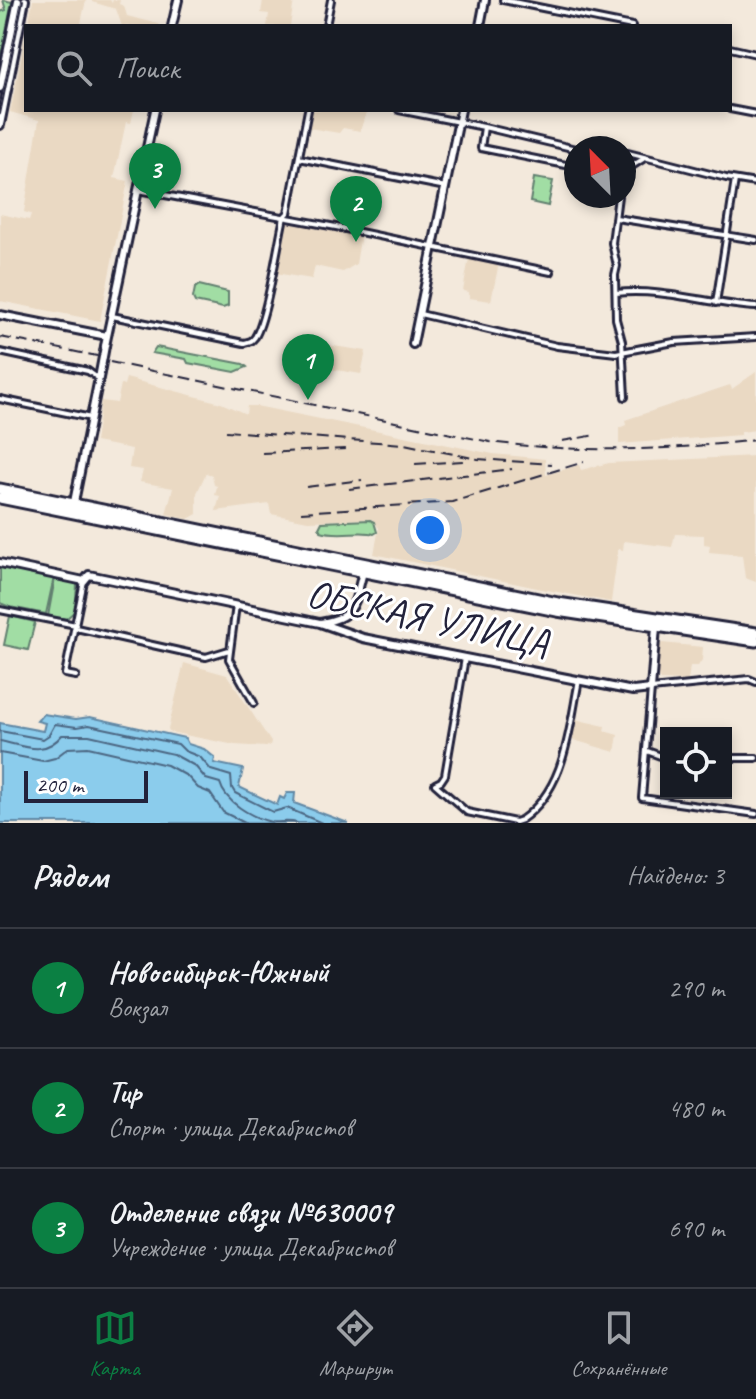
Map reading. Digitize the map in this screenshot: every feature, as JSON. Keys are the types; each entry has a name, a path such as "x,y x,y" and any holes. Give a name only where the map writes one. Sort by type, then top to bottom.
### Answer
{"highway":[{"path":"0,489 72,508 363,572 557,611 756,641"},
{"path":"0,498 72,508 558,603 756,633"}],"street":[{"path":"0,88 18,0"},
{"path":"0,125 25,0"},
{"path":"172,24 178,0"},
{"path":"326,24 331,0"},
{"path":"480,24 485,0"},
{"path":"503,0 622,24"},
{"path":"732,48 756,54"},
{"path":"732,109 756,114"},
{"path":"72,508 155,112"},
{"path":"112,316 244,343 251,341 256,335 284,217 288,213 308,112"},
{"path":"409,112 564,146"},
{"path":"413,344 460,112"},
{"path":"484,127 481,148 564,165"},
{"path":"636,156 756,183"},
{"path":"299,158 446,187"},
{"path":"636,163 643,159"},
{"path":"716,303 735,180"},
{"path":"138,190 551,272"},
{"path":"617,208 612,243 617,266 616,319 625,397"},
{"path":"616,218 756,240"},
{"path":"616,293 651,291 756,307"},
{"path":"419,314 557,346 622,352 674,342 756,337"},
{"path":"0,315 107,336"},
{"path":"0,352 99,376"},
{"path":"0,399 91,418"},
{"name":"ОБСКАЯ УЛИЦА","path":"0,563 236,605 320,623 363,638 633,691 749,679 756,682"},
{"path":"320,623 347,615 352,609 363,572"},
{"path":"76,676 65,674 86,578"},
{"path":"236,605 228,657 254,703"},
{"path":"0,610 206,657 229,650"},
{"path":"656,627 642,798 756,814"},
{"path":"465,658 445,775 435,784 464,810 515,822 521,820 549,792 561,765 579,680"},
{"path":"647,751 660,756"},
{"path":"732,758 756,758"}],"shaded area":[{"path":"33,0 86,0 81,23 85,24 28,24"},
{"path":"110,0 112,3 113,0 120,0 119,4 124,6 127,16 159,24 121,24 116,9 92,2"},
{"path":"263,0 294,0 290,24 267,24 269,14 261,13"},
{"path":"24,45 24,112 134,112 131,123 126,122 114,178 128,181 100,321 0,301 0,214 29,220 31,214 24,212 39,120 10,112"},
{"path":"313,112 366,112 360,131 343,128 339,133 309,128"},
{"path":"285,223 361,234 356,264 343,272 315,266 312,279 275,273"},
{"path":"469,258 499,263 491,301 469,298 469,292 463,291"},
{"path":"327,345 366,351 361,374 324,368"},
{"path":"756,372 756,430 741,432 741,435 619,444 619,428 626,425 625,420 730,385 732,389"},
{"path":"126,378 221,403 246,414 247,406 256,406 493,454 545,459 546,475 579,465 581,470 609,463 756,456 756,582 745,578 742,555 709,552 710,545 704,544 704,535 675,534 672,547 624,541 623,550 618,549 611,602 542,589 374,554 379,528 372,519 308,521 271,514 269,504 216,511 220,496 215,495 217,486 212,475 206,473 197,493 197,514 188,519 166,514 173,488 140,482 143,470 129,468 132,449 95,442 101,401 117,403 121,384 124,385"},
{"path":"662,643 703,647 702,660 698,666 690,666 688,681 660,680 657,676 659,646"},
{"path":"184,663 227,675 271,742 270,745 235,745 170,732 168,729"},
{"path":"574,719 605,726 604,731 618,735 615,752 570,739"}],"green space":[{"path":"3,0 12,2 1,56 3,67 0,82 0,12 6,10"},
{"path":"534,178 553,181 548,206 530,202"},
{"path":"199,285 228,292 228,306 223,308 195,302 195,288"},
{"path":"156,347 247,367 235,372 188,363 186,359 152,353"},
{"path":"322,522 374,522 377,532 374,534 328,533 319,528"},
{"path":"0,567 54,577 46,614 0,603"},
{"path":"55,578 76,582 77,585 75,611 66,619 48,616"},
{"path":"10,616 35,622 28,650 4,645"}],"water":[{"path":"43,714 76,719 90,717 185,738 188,744 204,749 215,758 214,763 243,769 239,787 277,805 280,797 284,799 287,793 295,793 294,803 348,823 0,823 0,723 43,731 45,723 37,721"}],"tram line":[{"path":"0,114 23,0"}],"railway":[{"path":"0,337 97,356"},
{"path":"110,362 490,442 557,448 623,449 756,440"},
{"path":"226,431 404,444 478,459 552,464"},
{"path":"562,441 596,435"},
{"path":"262,453 346,449"},
{"path":"415,464 463,461"},
{"path":"301,512 452,502 584,462"},
{"path":"349,489 512,469"},
{"path":"306,487 362,480"}],"place":[{"name":"Отделение связи №630009","path":"155,209"},
{"name":"Тир","path":"356,242"},
{"name":"Новосибирск-Южный","path":"308,400"}]}
